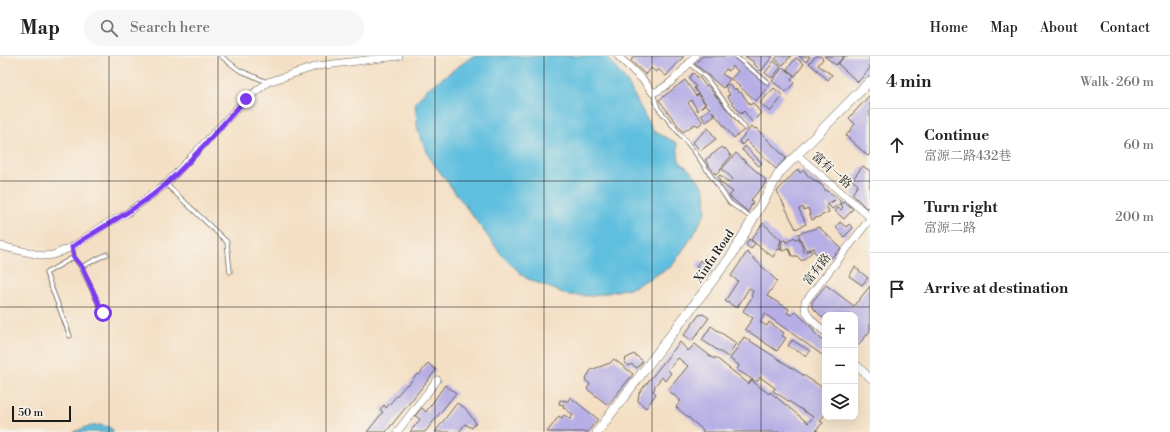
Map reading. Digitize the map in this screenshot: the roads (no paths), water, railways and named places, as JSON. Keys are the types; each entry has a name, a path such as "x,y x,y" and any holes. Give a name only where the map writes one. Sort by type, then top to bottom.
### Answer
{"street":[{"path":"0,246 44,256 53,255 72,247 106,224 126,214 166,184 246,99 268,82 317,66 399,56"},
{"path":"618,56 644,81 653,93 672,82 695,56"},
{"name":"Xinfu Road","path":"597,432 732,255 752,218 780,172 870,81"},
{"name":"富有一路","path":"797,155 870,218"},
{"name":"富有路","path":"822,329 807,315 804,308 805,302 870,218"},
{"path":"858,366 870,376"},
{"path":"397,432 437,380"}],"lane":[{"path":"221,56 239,70 268,82"},
{"path":"735,56 767,82"},
{"path":"689,64 706,78 745,128"},
{"path":"653,93 658,108 694,151 730,203 752,218"},
{"path":"166,184 227,242 230,272"},
{"path":"72,247 74,257 82,267 103,313"},
{"path":"82,267 107,254"},
{"path":"70,336 46,273 74,257"}],"water":[{"path":"473,56 606,56 627,82 653,131 677,143 679,161 694,174 705,189 706,211 694,234 672,266 634,287 593,296 568,295 526,278 504,258 431,160 418,132 415,103 427,89"},
{"path":"101,425 111,428 113,432 74,432 86,427"}]}
